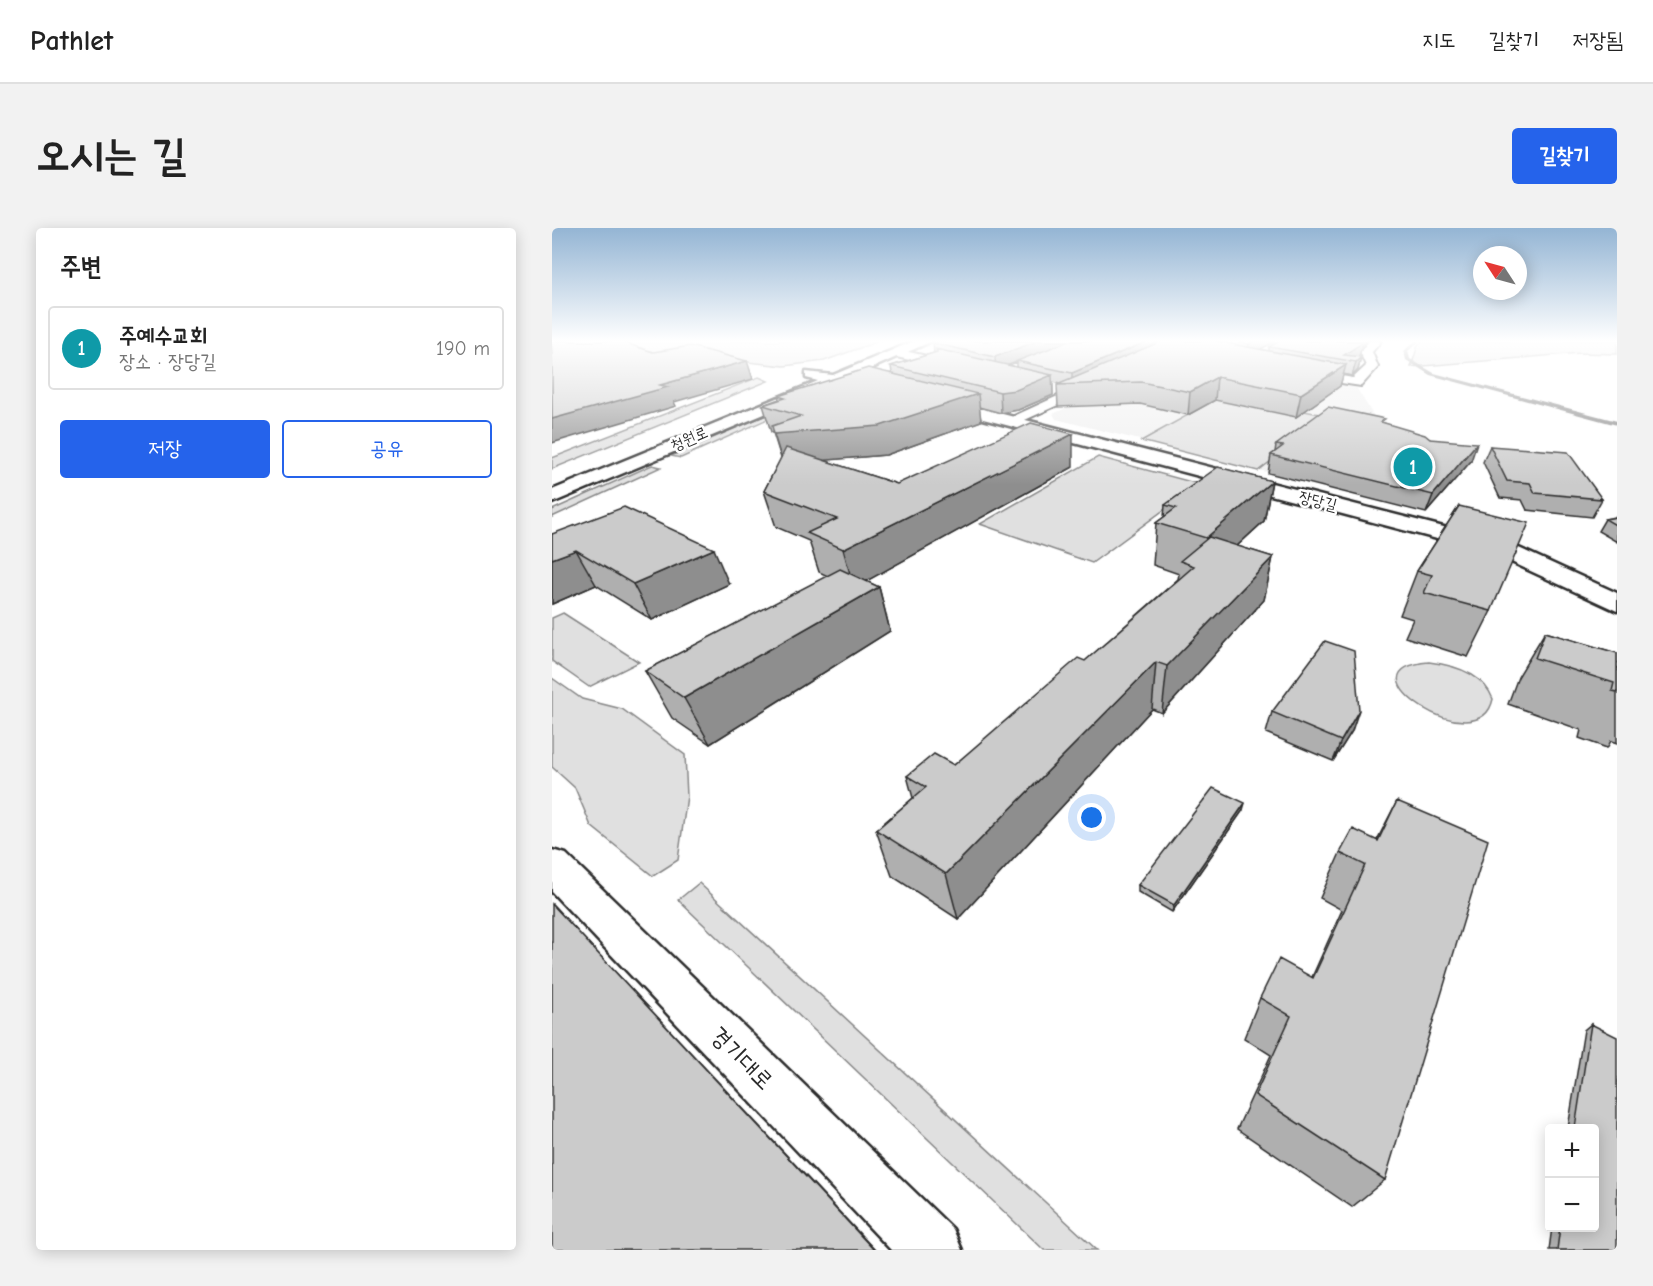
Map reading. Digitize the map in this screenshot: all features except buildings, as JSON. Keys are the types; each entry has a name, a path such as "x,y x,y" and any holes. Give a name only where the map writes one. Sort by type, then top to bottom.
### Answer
{"main road":[{"name":"청원로","path":"552,481 778,389"},
{"name":"청원로","path":"552,497 808,389"},
{"path":"879,389 895,392"},
{"name":"장당길","path":"917,397 1502,549 1617,603"},
{"name":"경기대로","path":"552,866 932,1250"}],"street":[{"path":"1053,389 1072,393"},
{"path":"1011,421 1082,389"}],"shaded area":[{"path":"729,389 749,389 552,469 552,458"},
{"path":"1108,389 1357,389 1386,436 1315,484 1056,419 1053,414"},
{"path":"832,390 681,458 671,456 822,391"},
{"path":"1224,395 1329,416 1258,471 1141,441"},
{"path":"1098,457 1199,484 1092,563 980,524"},
{"path":"652,465 661,467 552,517 552,510"},
{"path":"563,613 639,662 589,687 552,661 552,618"},
{"path":"1429,662 1458,668 1482,683 1493,699 1483,716 1465,721 1443,717 1422,707 1405,694 1398,680 1405,668"},
{"path":"552,678 582,699 622,709 685,755 687,796 678,860 653,876 591,826 575,788 552,767"},
{"path":"699,883 1097,1250 1044,1250 678,900"}],"waterway":[{"path":"1487,389 1617,423"}],"place":[{"name":"주예수교회","path":"1413,467"}]}
